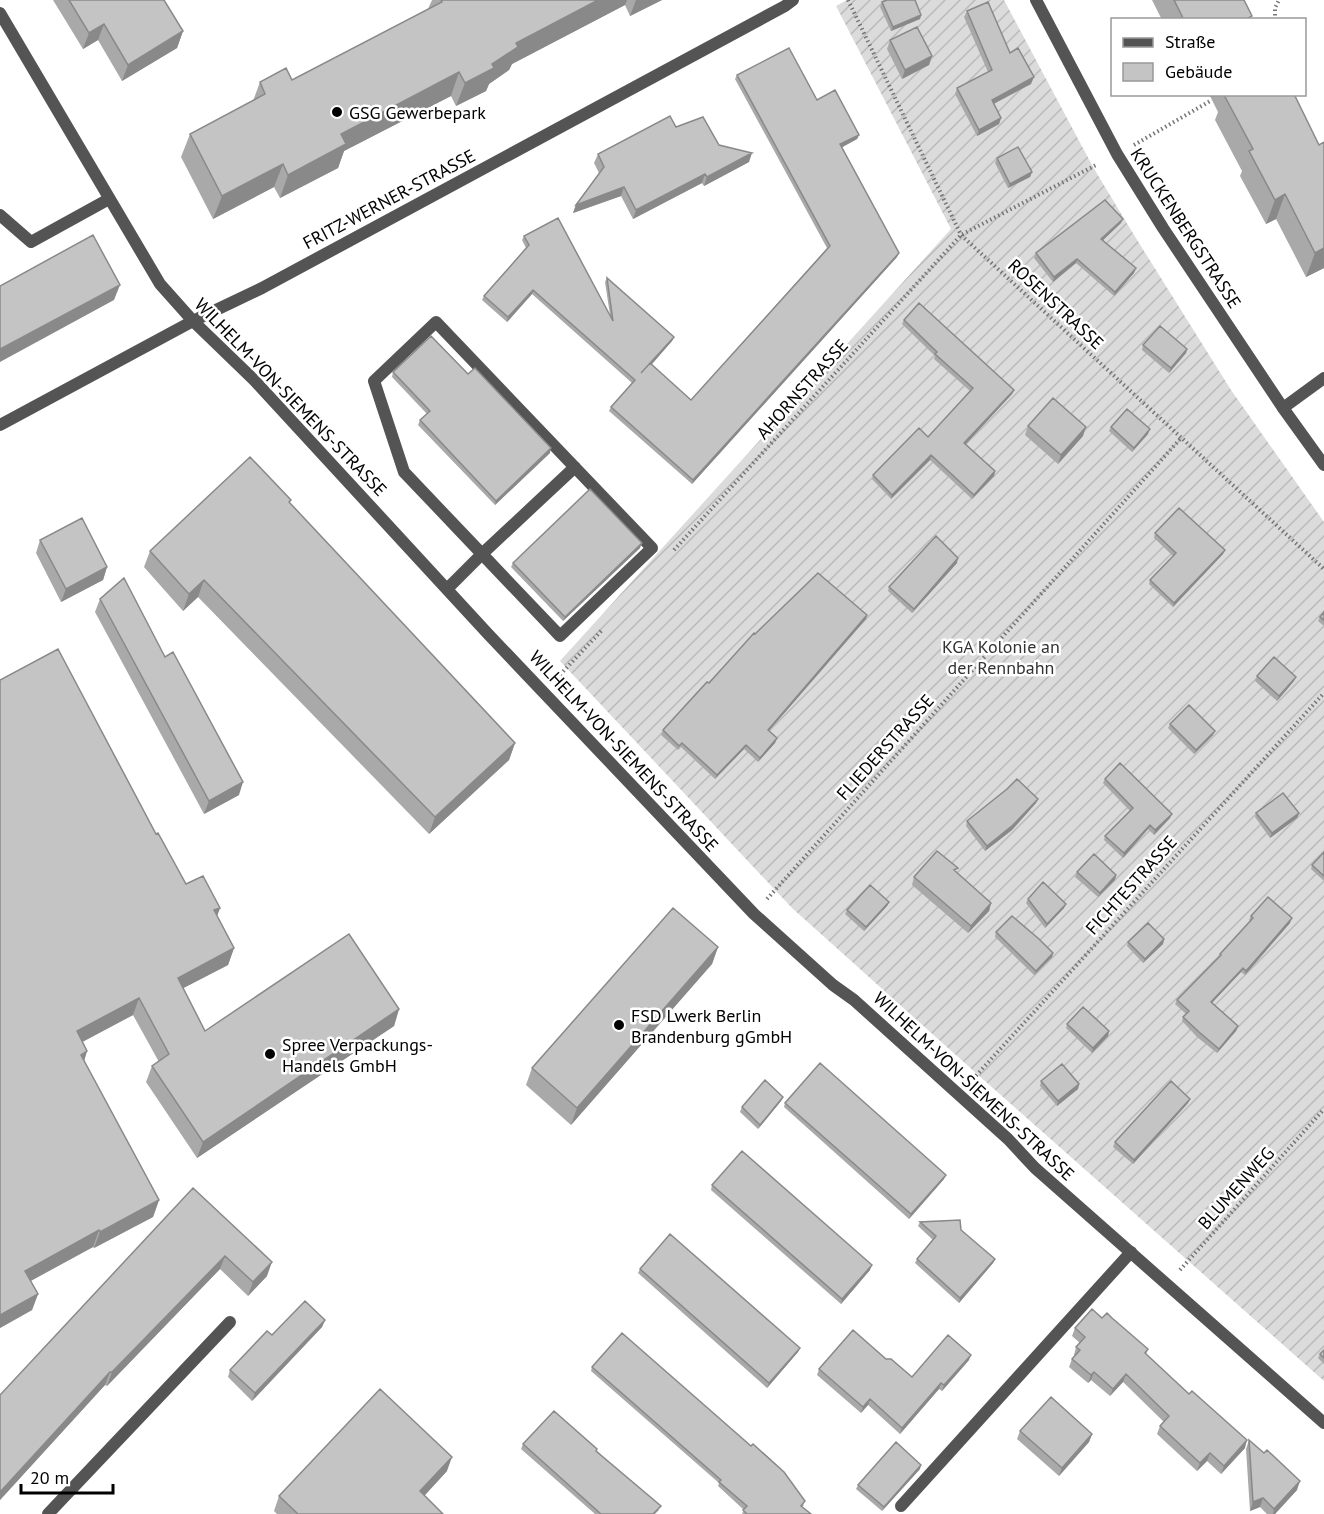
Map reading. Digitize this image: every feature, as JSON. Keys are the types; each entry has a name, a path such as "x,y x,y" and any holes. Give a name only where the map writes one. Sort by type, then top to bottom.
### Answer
{"street":[{"name":"FRITZ-WERNER-STRASSE","path":"0,424 193,321 262,288 793,0"},
{"name":"KRUCKENBERGSTRASSE","path":"1036,0 1117,154 1162,228 1282,408 1324,465"},
{"name":"WILHELM-VON-SIEMENS-STRASSE","path":"0,14 160,284 193,321 254,380 753,914 833,985 854,1000 1008,1139 1035,1168 1324,1424"},
{"path":"0,215 31,242 109,199"},
{"path":"436,322 652,548 560,636 482,554 404,472 374,381 436,322"},
{"path":"1282,408 1324,378"},
{"path":"447,589 575,467"},
{"path":"900,1506 1131,1252"},
{"path":"48,1514 230,1322"}],"path":[{"name":"ROSENSTRASSE","path":"848,0 961,235 1324,568"},
{"path":"1275,18 1275,8 1279,0"},
{"name":"AHORNSTRASSE","path":"671,553 961,235 1117,154 1212,100"},
{"name":"FLIEDERSTRASSE","path":"753,914 1181,438"},
{"path":"545,692 607,624"},
{"name":"FICHTESTRASSE","path":"959,1095 1324,693"},
{"name":"BLUMENWEG","path":"1167,1284 1324,1109"}],"green space":[{"name":"KGA Kolonie an der Rennbahn","path":"847,0 1004,0 1093,167 1134,235 1231,390 1324,522 1324,1381 792,908 560,661 951,229 836,6"}],"building":[{"path":"69,0 164,0 183,31 128,65 104,24 89,33"},
{"name":"GSG Gewerbepark","path":"441,0 598,0 516,43 518,47 492,64 494,68 465,83 459,72 341,134 346,144 288,175 283,164 222,196 190,134 265,94 260,82 286,68 292,80 442,2"},
{"path":"915,0 921,15 893,27 882,2"},
{"path":"1174,0 1244,0 1252,16 1248,18 1183,18"},
{"path":"988,2 1010,53 1018,48 1034,77 992,100 1001,118 979,130 957,88 992,70 967,11"},
{"path":"917,27 932,56 905,70 890,40"},
{"path":"789,48 817,100 835,90 859,135 840,144 899,253 693,480 611,407 635,380 533,290 508,317 484,296 529,245 524,236 558,218 613,321 607,278 674,337 650,363 691,400 830,246 737,75"},
{"path":"1225,96 1295,96 1319,145 1324,142 1324,248 1315,253 1285,194 1275,200 1249,151 1253,149"},
{"path":"670,116 676,127 703,117 719,145 752,153 707,177 705,174 636,210 624,187 576,205 604,167 598,154"},
{"path":"1018,147 1032,172 1010,184 997,158"},
{"path":"1105,200 1123,219 1101,239 1136,268 1115,292 1077,259 1054,277 1036,253"},
{"path":"93,235 120,285 0,349 0,286"},
{"path":"919,303 1014,390 964,443 995,471 974,495 931,455 892,495 873,475 919,428 928,437 973,388 935,354 937,352 904,320"},
{"path":"1160,326 1187,349 1171,368 1143,345"},
{"path":"431,336 468,374 475,368 551,448 496,501 420,420 430,411 393,372"},
{"path":"1053,398 1086,427 1061,455 1028,426"},
{"path":"1127,409 1150,429 1134,448 1111,427"},
{"path":"250,457 291,500 289,502 515,743 435,817 204,580 189,594 150,551"},
{"path":"590,489 642,543 565,617 513,563"},
{"path":"1179,508 1225,550 1174,603 1150,580 1176,553 1155,533"},
{"path":"82,518 107,567 66,589 40,540"},
{"path":"936,536 958,558 914,609 889,587"},
{"path":"818,573 867,615 768,730 777,738 760,758 746,745 717,775 682,743 679,746 663,730 754,633"},
{"path":"124,578 165,657 173,652 243,782 209,801 100,599"},
{"path":"58,649 156,834 158,833 186,884 203,876 220,908 214,910 234,948 178,978 205,1031 349,934 399,1009 203,1142 152,1066 169,1054 139,998 77,1031 87,1051 81,1055 159,1200 25,1271 38,1294 0,1315 0,680"},
{"path":"1274,657 1296,677 1279,696 1257,676"},
{"path":"1189,705 1215,731 1196,750 1170,724"},
{"path":"1120,763 1172,814 1155,830 1150,825 1124,853 1105,836 1133,808 1105,779"},
{"path":"1017,779 1038,799 1013,825 987,846 967,821"},
{"path":"1283,793 1299,813 1272,833 1256,813"},
{"path":"937,851 958,868 954,870 991,903 971,926 914,877"},
{"path":"1324,852 1324,876 1312,865"},
{"path":"1094,854 1116,875 1100,893 1077,872"},
{"path":"1043,882 1066,904 1047,924 1028,899"},
{"path":"870,885 889,902 866,927 847,910"},
{"path":"1268,897 1292,918 1246,971 1243,968 1211,1002 1238,1026 1219,1049 1183,1017 1189,1011 1177,1000 1221,955"},
{"name":"FSD Lwerk Berlin Brandenburg gGmbH","path":"673,908 718,947 577,1108 532,1068"},
{"path":"1012,916 1053,953 1036,971 996,932"},
{"path":"1148,923 1164,939 1145,959 1128,942"},
{"path":"1083,1007 1109,1031 1093,1048 1067,1024"},
{"path":"820,1063 946,1175 911,1214 785,1103"},
{"path":"1062,1064 1079,1084 1058,1101 1041,1081"},
{"path":"765,1080 783,1097 760,1125 742,1107"},
{"path":"1171,1081 1190,1099 1134,1160 1115,1142"},
{"path":"742,1151 872,1265 842,1299 712,1185"},
{"path":"193,1188 272,1262 253,1282 225,1256 110,1372 0,1492 0,1395"},
{"path":"960,1220 961,1230 995,1259 960,1298 917,1259 936,1236 920,1222"},
{"path":"670,1234 800,1348 769,1383 640,1269"},
{"path":"305,1301 325,1320 255,1393 230,1370 267,1331 272,1335"},
{"path":"1092,1309 1102,1318 1107,1313 1148,1349 1145,1353 1189,1394 1192,1391 1247,1440 1224,1466 1210,1453 1200,1463 1160,1426 1169,1416 1126,1374 1113,1389 1094,1372 1091,1375 1072,1359 1080,1350 1076,1347 1085,1337 1075,1328"},
{"path":"853,1330 886,1359 891,1359 912,1377 948,1335 971,1355 944,1385 941,1383 902,1428 870,1399 863,1407 819,1369"},
{"path":"622,1333 784,1472 805,1501 801,1506 811,1514 747,1514 743,1510 747,1506 719,1482 721,1480 592,1367"},
{"path":"380,1389 452,1457 420,1491 443,1514 298,1514 279,1496"},
{"path":"1051,1397 1092,1434 1062,1468 1020,1431"},
{"path":"554,1411 597,1449 596,1451 661,1506 653,1514 601,1514 523,1444"},
{"path":"1249,1440 1264,1453 1267,1450 1300,1481 1274,1509 1263,1498 1253,1502"},
{"path":"896,1442 921,1465 884,1507 858,1485"}],"place":[{"name":"GSG Gewerbepark","path":"337,112"},
{"name":"FSD Lwerk Berlin Brandenburg gGmbH","path":"619,1025"},
{"name":"Spree Verpackungs- Handels GmbH","path":"270,1054"}]}
